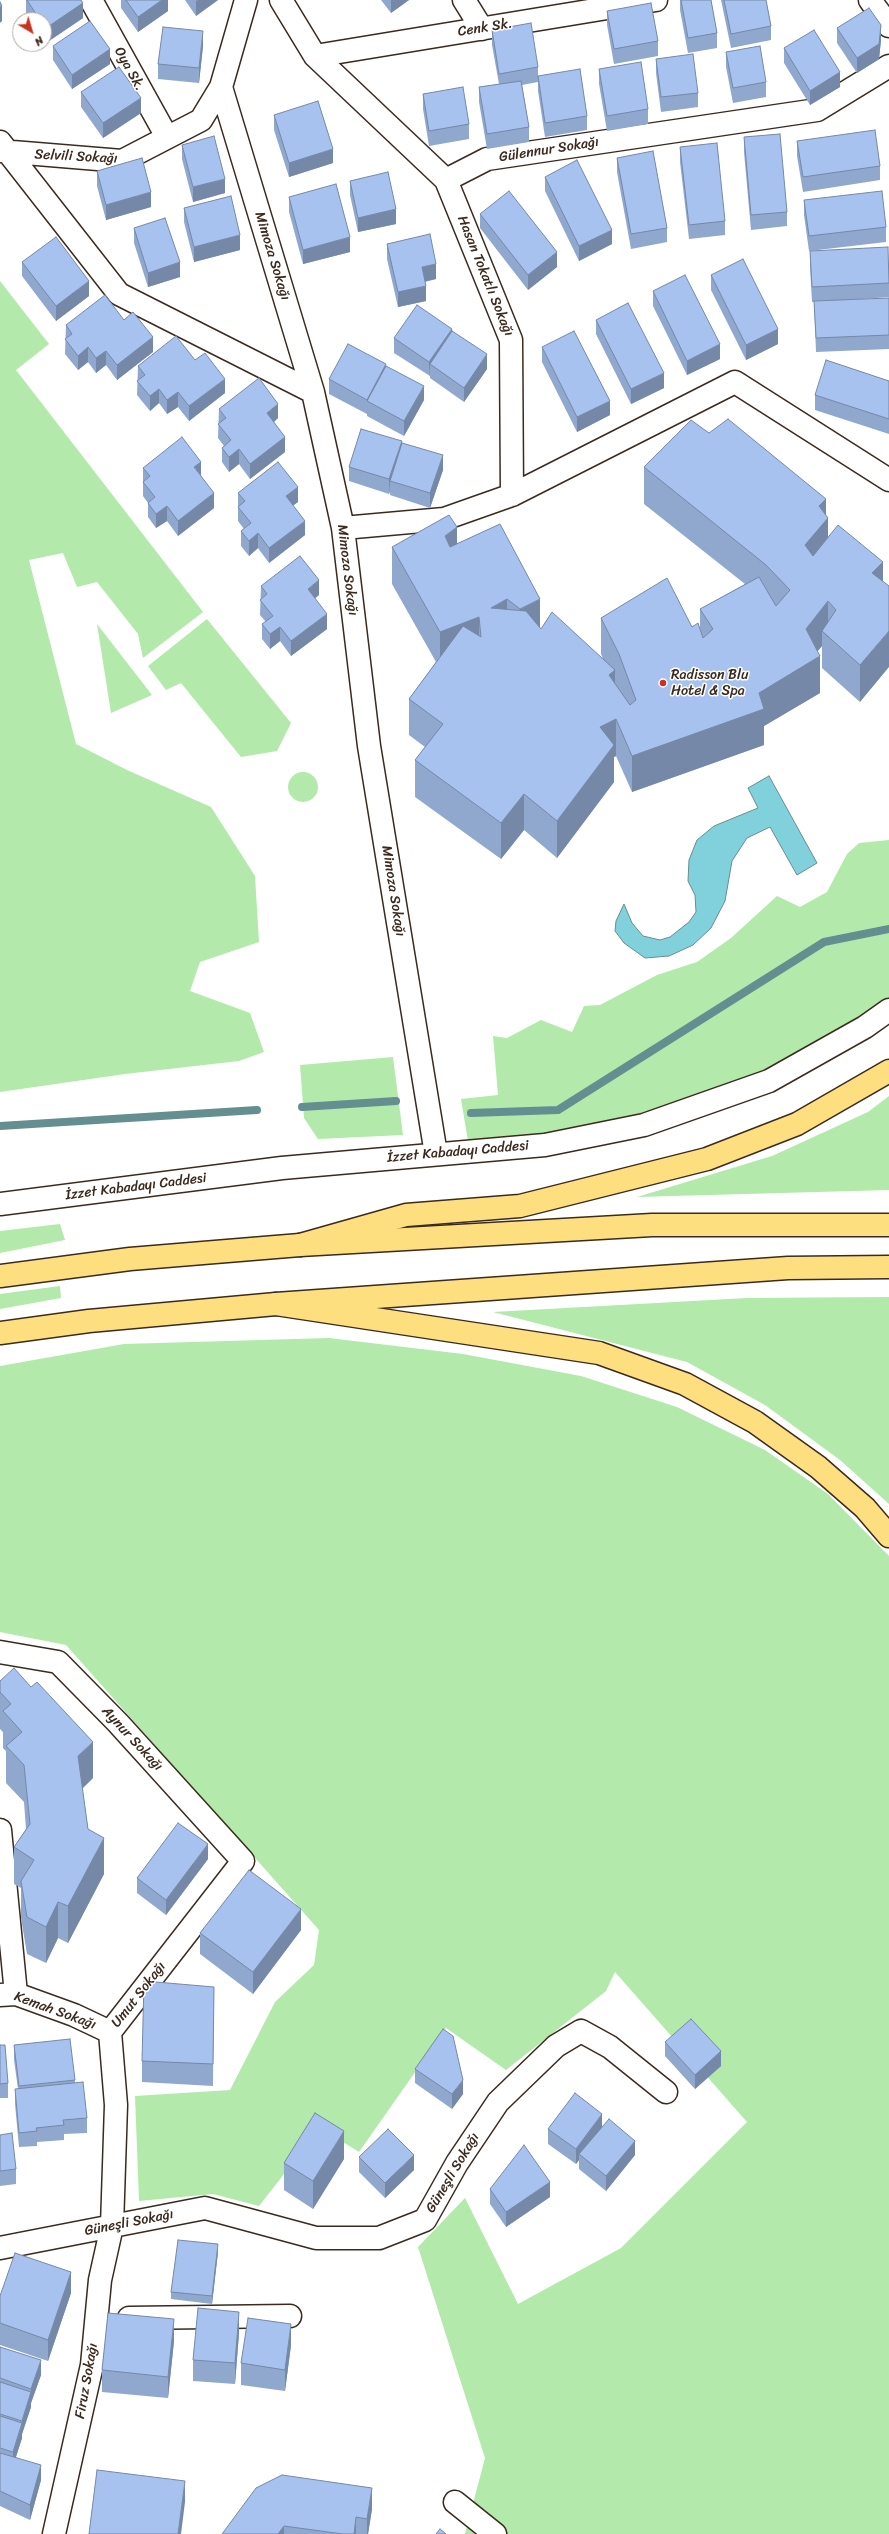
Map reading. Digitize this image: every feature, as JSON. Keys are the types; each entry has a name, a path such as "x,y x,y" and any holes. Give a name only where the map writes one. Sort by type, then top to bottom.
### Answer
{"main road":[{"path":"300,1246 406,1215 520,1206 706,1158 797,1124 889,1071"},
{"path":"0,1276 130,1259 300,1246 652,1225 889,1225"},
{"path":"0,1332 89,1321 276,1304 788,1268 889,1267"},
{"path":"276,1304 599,1353 684,1384 755,1422 818,1467 865,1508 889,1536"}],"street":[{"name":"Oya Sk.","path":"91,0 167,137"},
{"path":"221,87 246,0"},
{"path":"281,0 315,56 446,180"},
{"path":"464,0 482,29"},
{"name":"Cenk Sk.","path":"315,56 656,0"},
{"path":"870,0 889,26"},
{"name":"Gülennur Sokağı","path":"446,180 487,159 817,110 889,66"},
{"name":"Selvili Sokağı","path":"2,148 122,161 201,120 221,87"},
{"name":"Mimoza Sokağı","path":"221,87 313,392 343,528 369,746 436,1154"},
{"path":"2,148 119,294 313,392"},
{"name":"Hasan Tokatlı Sokağı","path":"446,180 512,340 512,495"},
{"path":"343,528 444,519 512,495 735,382 889,480"},
{"name":"İzzet Kabadayı Caddesi","path":"0,1204 282,1168 545,1145 644,1125 769,1081 865,1027 889,1010"},
{"name":"Aynur Sokağı","path":"0,1652 58,1662 118,1724 243,1861"},
{"path":"0,1830 8,1994"},
{"name":"Umut Sokağı","path":"112,2226 116,2106 110,2032 243,1861"},
{"name":"Kemah Sokağı","path":"8,1994 74,2015 110,2032"},
{"name":"Güneşli Sokağı","path":"0,2248 205,2208 316,2238 379,2238 425,2220 457,2162 498,2102 556,2046 581,2031 610,2047 666,2092"},
{"name":"Firuz Sokağı","path":"54,2534 92,2366 100,2280 112,2226"},
{"path":"97,2318 290,2316"},
{"path":"455,2502 495,2534"}],"green space":[{"path":"0,281 49,344 16,370 203,612 143,658 138,634 97,582 77,587 63,553 29,560 76,744 127,770 211,807 255,876 259,942 200,962 190,991 250,1013 264,1052 239,1061 125,1074 0,1092"},
{"path":"207,619 291,723 277,751 241,757 181,683 166,690 148,666"},
{"path":"97,624 152,695 111,713"},
{"path":"303,772 313,777 318,787 313,797 303,802 293,797 288,787 293,777"},
{"path":"889,840 889,1006 823,1047 745,1078 617,1121 510,1147 468,1141 461,1099 498,1095 493,1036 507,1038 541,1020 572,1032 584,1006 600,1005 657,975 697,962 731,938 777,896 800,907 827,892 847,854 859,843"},
{"path":"393,1057 403,1135 318,1139 304,1118 300,1065"},
{"path":"889,1096 889,1190 637,1197 772,1156 868,1112"},
{"path":"60,1224 65,1240 0,1253 0,1231"},
{"path":"60,1286 61,1298 0,1309 0,1294"},
{"path":"889,1297 889,1504 840,1460 765,1405 687,1362 493,1312 747,1298"},
{"path":"329,1338 463,1354 581,1376 677,1407 765,1450 828,1494 889,1556 889,2534 465,2534 485,2458 418,2247 465,2198 518,2304 621,2248 747,2122 615,1972 606,1991 506,2070 446,2028 359,2152 320,2128 259,2206 213,2194 139,2201 135,2096 230,2090 275,2002 314,1965 319,1930 66,1645 0,1632 0,1366 124,1344"}],"water":[{"path":"769,776 817,863 797,875 770,827 747,838 732,861 725,901 711,928 693,945 669,956 645,958 624,943 615,931 616,921 624,904 632,923 643,936 660,940 670,937 689,922 696,912 695,895 688,881 689,860 697,840 714,826 758,808 748,788"}],"building":[{"path":"27,0 81,0 83,3 52,24 52,12 35,12"},
{"path":"126,0 162,0 138,17"},
{"path":"681,0 711,0 717,33 688,38"},
{"path":"724,0 766,0 771,26 731,34"},
{"path":"651,3 658,41 614,49 607,11"},
{"path":"869,8 881,25 879,44 857,58 837,28"},
{"path":"90,21 110,49 72,75 53,46"},
{"path":"531,23 538,67 499,74 492,30"},
{"path":"163,27 203,31 199,68 158,64"},
{"path":"814,30 840,72 810,91 784,48"},
{"path":"760,46 766,82 733,88 726,52"},
{"path":"693,54 698,93 661,97 656,59"},
{"path":"641,62 648,109 607,116 599,69"},
{"path":"119,67 141,98 103,123 81,92"},
{"path":"580,69 587,116 545,123 538,76"},
{"path":"521,81 529,127 487,134 479,87"},
{"path":"463,87 469,124 429,131 423,94"},
{"path":"318,101 333,149 289,163 274,115"},
{"path":"875,130 880,166 803,177 797,141"},
{"path":"780,134 787,212 751,215 744,137"},
{"path":"214,136 225,179 193,187 182,145"},
{"path":"717,143 725,221 689,225 680,147"},
{"path":"653,151 667,228 631,234 617,158"},
{"path":"142,158 151,192 106,205 97,171"},
{"path":"577,160 612,230 579,246 545,177"},
{"path":"388,172 396,209 358,218 350,181"},
{"path":"336,184 350,237 303,250 289,197"},
{"path":"509,191 557,252 528,275 480,214"},
{"path":"882,191 886,227 809,236 804,200"},
{"path":"231,196 240,235 194,247 184,208"},
{"path":"165,218 180,262 148,273 134,228"},
{"path":"430,234 436,264 422,267 426,286 398,292 387,244"},
{"path":"56,237 89,281 56,306 22,262"},
{"path":"888,247 889,283 812,287 810,251"},
{"path":"743,259 778,329 746,345 711,275"},
{"path":"685,275 720,344 687,361 653,291"},
{"path":"105,295 124,320 133,312 153,337 117,365 106,351 96,358 88,347 78,356 65,339 72,334 66,325"},
{"path":"889,298 889,335 816,338 814,301"},
{"path":"628,303 664,373 631,389 596,320"},
{"path":"417,305 452,329 429,362 394,338"},
{"path":"452,331 487,354 464,388 430,364"},
{"path":"574,331 610,401 577,417 542,347"},
{"path":"176,336 195,360 205,353 225,379 189,406 178,392 167,400 159,389 150,396 137,381 145,375 138,366"},
{"path":"348,344 386,364 367,400 329,379"},
{"path":"826,360 889,381 889,419 815,395"},
{"path":"386,366 424,386 404,421 367,401"},
{"path":"259,378 278,404 267,413 285,437 250,464 239,449 229,457 222,448 231,440 218,424 226,418 219,409"},
{"path":"728,419 826,499 819,506 828,518 805,545 813,556 838,525 883,562 872,573 889,586 889,631 860,665 822,631 836,610 828,601 806,629 820,656 759,693 764,709 632,756 616,719 600,727 614,745 557,821 524,794 501,823 415,760 443,724 409,699 463,626 481,637 479,617 440,632 392,547 449,515 457,527 445,536 450,547 500,524 540,599 520,609 507,599 491,608 526,611 541,629 552,612 615,670 609,675 630,705 636,700 619,654 601,618 667,578 692,627 698,623 703,638 713,629 700,609 759,577 776,606 790,590 766,565 644,467 691,420 709,433"},
{"path":"361,429 402,441 389,479 349,467"},
{"path":"182,437 201,462 194,467 214,493 178,521 167,506 156,514 148,503 155,497 143,482 150,476 143,468"},
{"path":"402,443 443,455 430,493 390,481"},
{"path":"278,462 298,487 286,496 305,521 269,548 258,533 249,541 241,531 251,523 238,507 245,501 238,493"},
{"path":"300,556 319,580 308,589 327,614 291,641 280,627 270,634 262,624 273,616 260,600 267,594 261,586"},
{"path":"14,1668 31,1687 37,1682 93,1742 78,1756 88,1829 104,1838 68,1906 58,1902 46,1927 27,1917 21,1881 34,1860 14,1847 30,1824 24,1765 6,1746 22,1732 3,1711 11,1704 0,1692 0,1681"},
{"path":"178,1823 208,1844 166,1900 137,1878"},
{"path":"249,1870 301,1909 253,1972 200,1933"},
{"path":"144,1981 214,1987 213,2064 142,2061"},
{"path":"691,2019 721,2051 695,2075 665,2042"},
{"path":"443,2029 453,2036 463,2080 452,2094 415,2069"},
{"path":"70,2039 75,2080 19,2086 14,2045"},
{"path":"0,2045 5,2045 8,2083 0,2084"},
{"path":"83,2082 87,2118 63,2120 64,2125 36,2128 37,2131 19,2133 15,2089"},
{"path":"575,2093 602,2114 576,2149 548,2129"},
{"path":"315,2113 344,2131 313,2181 284,2163"},
{"path":"609,2119 635,2141 606,2176 579,2154"},
{"path":"388,2129 414,2155 385,2183 359,2157"},
{"path":"12,2133 16,2169 0,2171 0,2135"},
{"path":"524,2145 550,2182 506,2212 490,2189"},
{"path":"178,2240 218,2244 212,2296 171,2292"},
{"path":"15,2253 71,2272 48,2340 0,2323 0,2296"},
{"path":"198,2308 239,2312 235,2363 193,2360"},
{"path":"108,2313 174,2319 168,2377 102,2370"},
{"path":"248,2318 291,2324 285,2370 241,2363"},
{"path":"0,2347 41,2360 31,2389 0,2378"},
{"path":"0,2382 31,2392 22,2421 0,2414"},
{"path":"0,2416 22,2423 13,2452 0,2448"},
{"path":"0,2453 41,2465 30,2505 0,2491"},
{"path":"97,2470 185,2481 178,2534 89,2534"},
{"path":"282,2475 372,2488 367,2519 356,2517 354,2534 343,2534 284,2526 278,2534 222,2534 256,2488"},
{"path":"440,2529 446,2534 436,2534"}],"waterway":[{"path":"471,1113 558,1110 824,942 889,929"},
{"path":"302,1107 396,1101"},
{"path":"0,1126 257,1110"}],"place":[{"name":"Radisson Blu Hotel & Spa","path":"663,683"}]}
